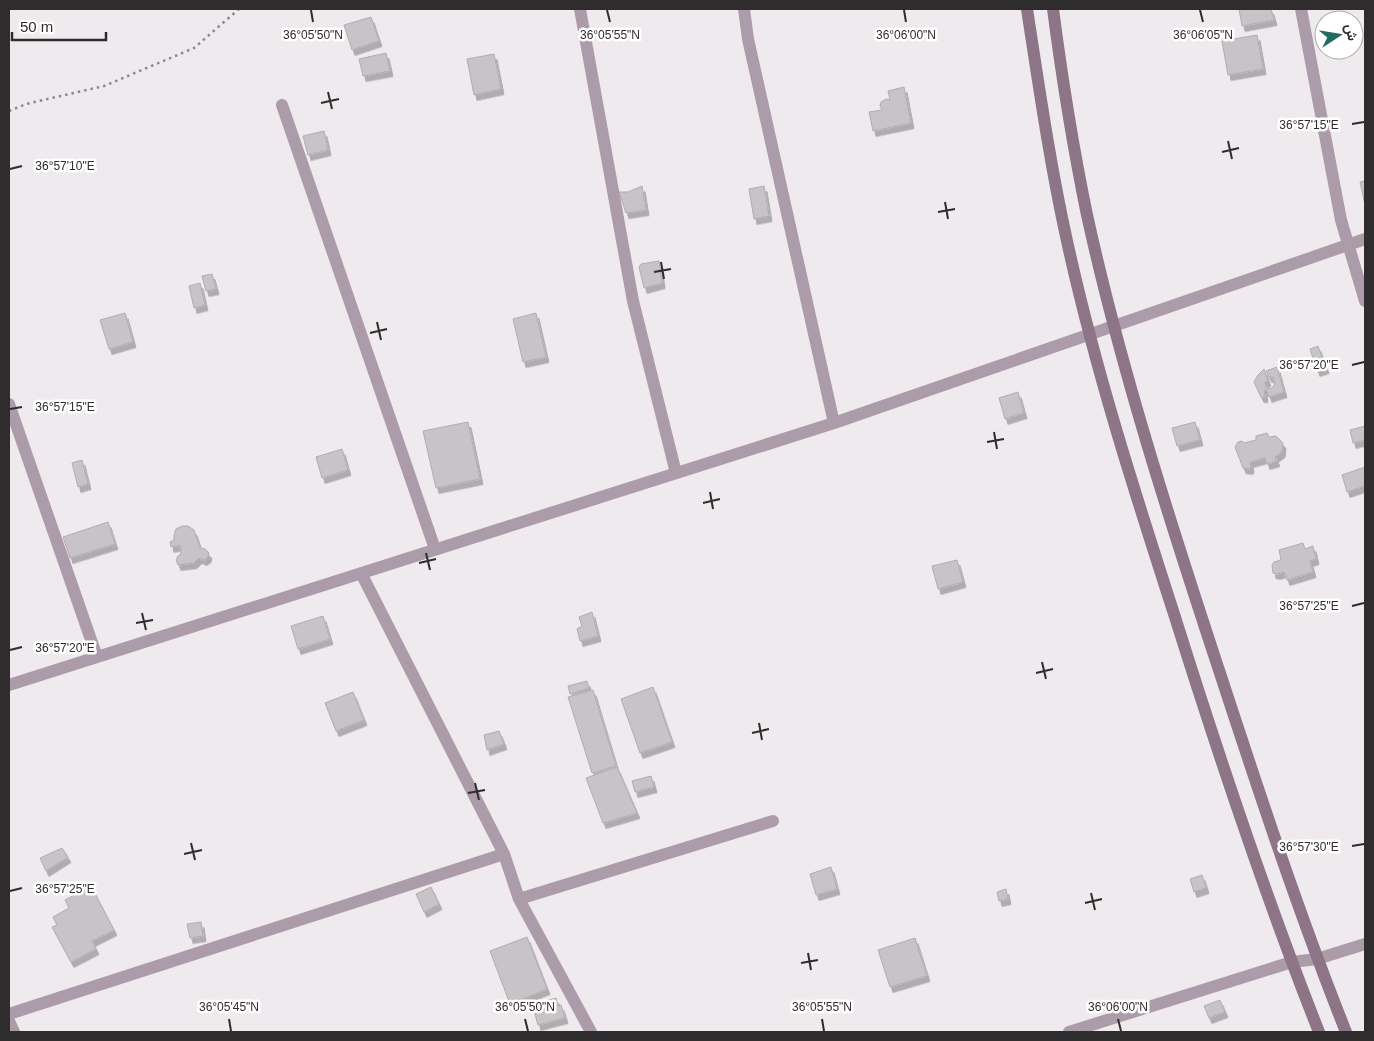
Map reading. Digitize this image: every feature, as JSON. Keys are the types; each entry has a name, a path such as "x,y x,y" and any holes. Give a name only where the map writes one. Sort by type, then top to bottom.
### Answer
{"main road":[{"path":"1027,9 1055,183 1090,335 1136,497 1222,763 1292,962 1319,1032"},
{"path":"1053,9 1076,158 1114,326 1133,394 1202,618 1279,851 1346,1032"}],"street":[{"path":"580,9 633,301 676,473"},
{"path":"744,9 748,39 834,423"},
{"path":"1301,9 1341,220 1365,300"},
{"path":"282,105 435,549"},
{"path":"9,685 834,423 1365,239"},
{"path":"9,404 97,657"},
{"path":"361,573 504,854 519,899 591,1032"},
{"path":"519,899 772,821"},
{"path":"9,1014 504,854"},
{"path":"1069,1032 1292,962 1318,959 1365,944"},
{"path":"9,1021 14,1032"}],"path":[{"path":"9,111 26,104 104,86 194,48 239,9"}],"building":[{"path":"1239,9 1271,9 1274,20 1242,26"},
{"path":"371,17 379,41 352,50 344,25"},
{"path":"1257,35 1263,69 1228,75 1222,41"},
{"path":"386,53 390,71 363,76 359,59"},
{"path":"494,54 501,89 474,95 467,59"},
{"path":"904,87 911,123 873,131 869,112 882,110 881,102 886,99 890,100 888,91"},
{"path":"324,131 328,150 308,155 303,136"},
{"path":"1365,181 1365,205 1360,182"},
{"path":"642,186 646,210 626,213 619,192 628,192"},
{"path":"764,186 769,216 754,219 749,189"},
{"path":"659,261 662,283 644,288 639,267 641,264"},
{"path":"212,274 216,289 206,291 202,276"},
{"path":"200,283 205,305 194,308 189,286"},
{"path":"125,313 133,342 109,349 100,320"},
{"path":"536,313 546,357 523,362 513,319"},
{"path":"1318,346 1326,368 1317,371 1310,349"},
{"path":"1277,367 1284,392 1269,397 1267,391 1264,390 1265,397 1261,397 1254,382 1264,369 1268,381 1265,382 1266,388 1271,389 1275,384 1273,377 1269,377 1266,371"},
{"path":"1018,392 1024,413 1005,419 999,398"},
{"path":"468,422 480,479 436,488 423,431"},
{"path":"1195,422 1200,440 1177,446 1172,428"},
{"path":"1365,426 1365,440 1353,443 1350,430"},
{"path":"1267,433 1269,437 1276,436 1283,443 1282,452 1275,457 1277,461 1267,464 1265,458 1250,462 1250,469 1243,468 1235,447 1238,442 1242,441 1244,443 1256,440 1256,436"},
{"path":"342,449 348,470 322,478 316,457"},
{"path":"82,460 88,484 78,487 72,463"},
{"path":"1365,467 1365,486 1347,492 1342,475"},
{"path":"108,522 115,544 70,558 63,537"},
{"path":"188,526 194,530 200,548 205,549 209,553 208,557 204,560 199,558 194,563 178,565 176,560 181,554 180,545 171,547 170,542 174,540 176,529"},
{"path":"1303,543 1305,549 1313,546 1316,559 1310,561 1313,572 1287,580 1284,572 1273,573 1272,565 1274,562 1281,560 1279,550"},
{"path":"957,560 963,582 938,589 932,566"},
{"path":"592,612 598,636 580,641 577,629 582,626 579,617"},
{"path":"323,616 330,639 298,649 291,626"},
{"path":"587,681 589,688 570,694 568,686"},
{"path":"653,687 672,742 640,753 621,699"},
{"path":"593,690 616,766 592,773 568,697"},
{"path":"353,692 364,720 336,731 325,703"},
{"path":"499,731 504,744 487,750 484,735"},
{"path":"617,767 637,813 603,823 586,778"},
{"path":"651,776 654,787 635,792 632,781"},
{"path":"62,848 68,857 46,871 40,858"},
{"path":"831,867 837,889 816,895 810,874"},
{"path":"1202,875 1206,888 1194,892 1190,879"},
{"path":"91,886 114,930 92,941 96,949 71,962 52,927 57,925 53,917 69,908 65,900"},
{"path":"431,887 439,904 424,912 416,894"},
{"path":"1006,889 1008,899 999,901 997,892"},
{"path":"201,922 203,936 190,938 187,924"},
{"path":"527,937 547,989 510,1004 490,951"},
{"path":"915,938 927,976 890,987 878,950"},
{"path":"556,998 558,1006 561,1005 565,1018 538,1025 533,1007 538,1006 538,1003"},
{"path":"1220,1000 1225,1012 1209,1018 1204,1006"}]}
